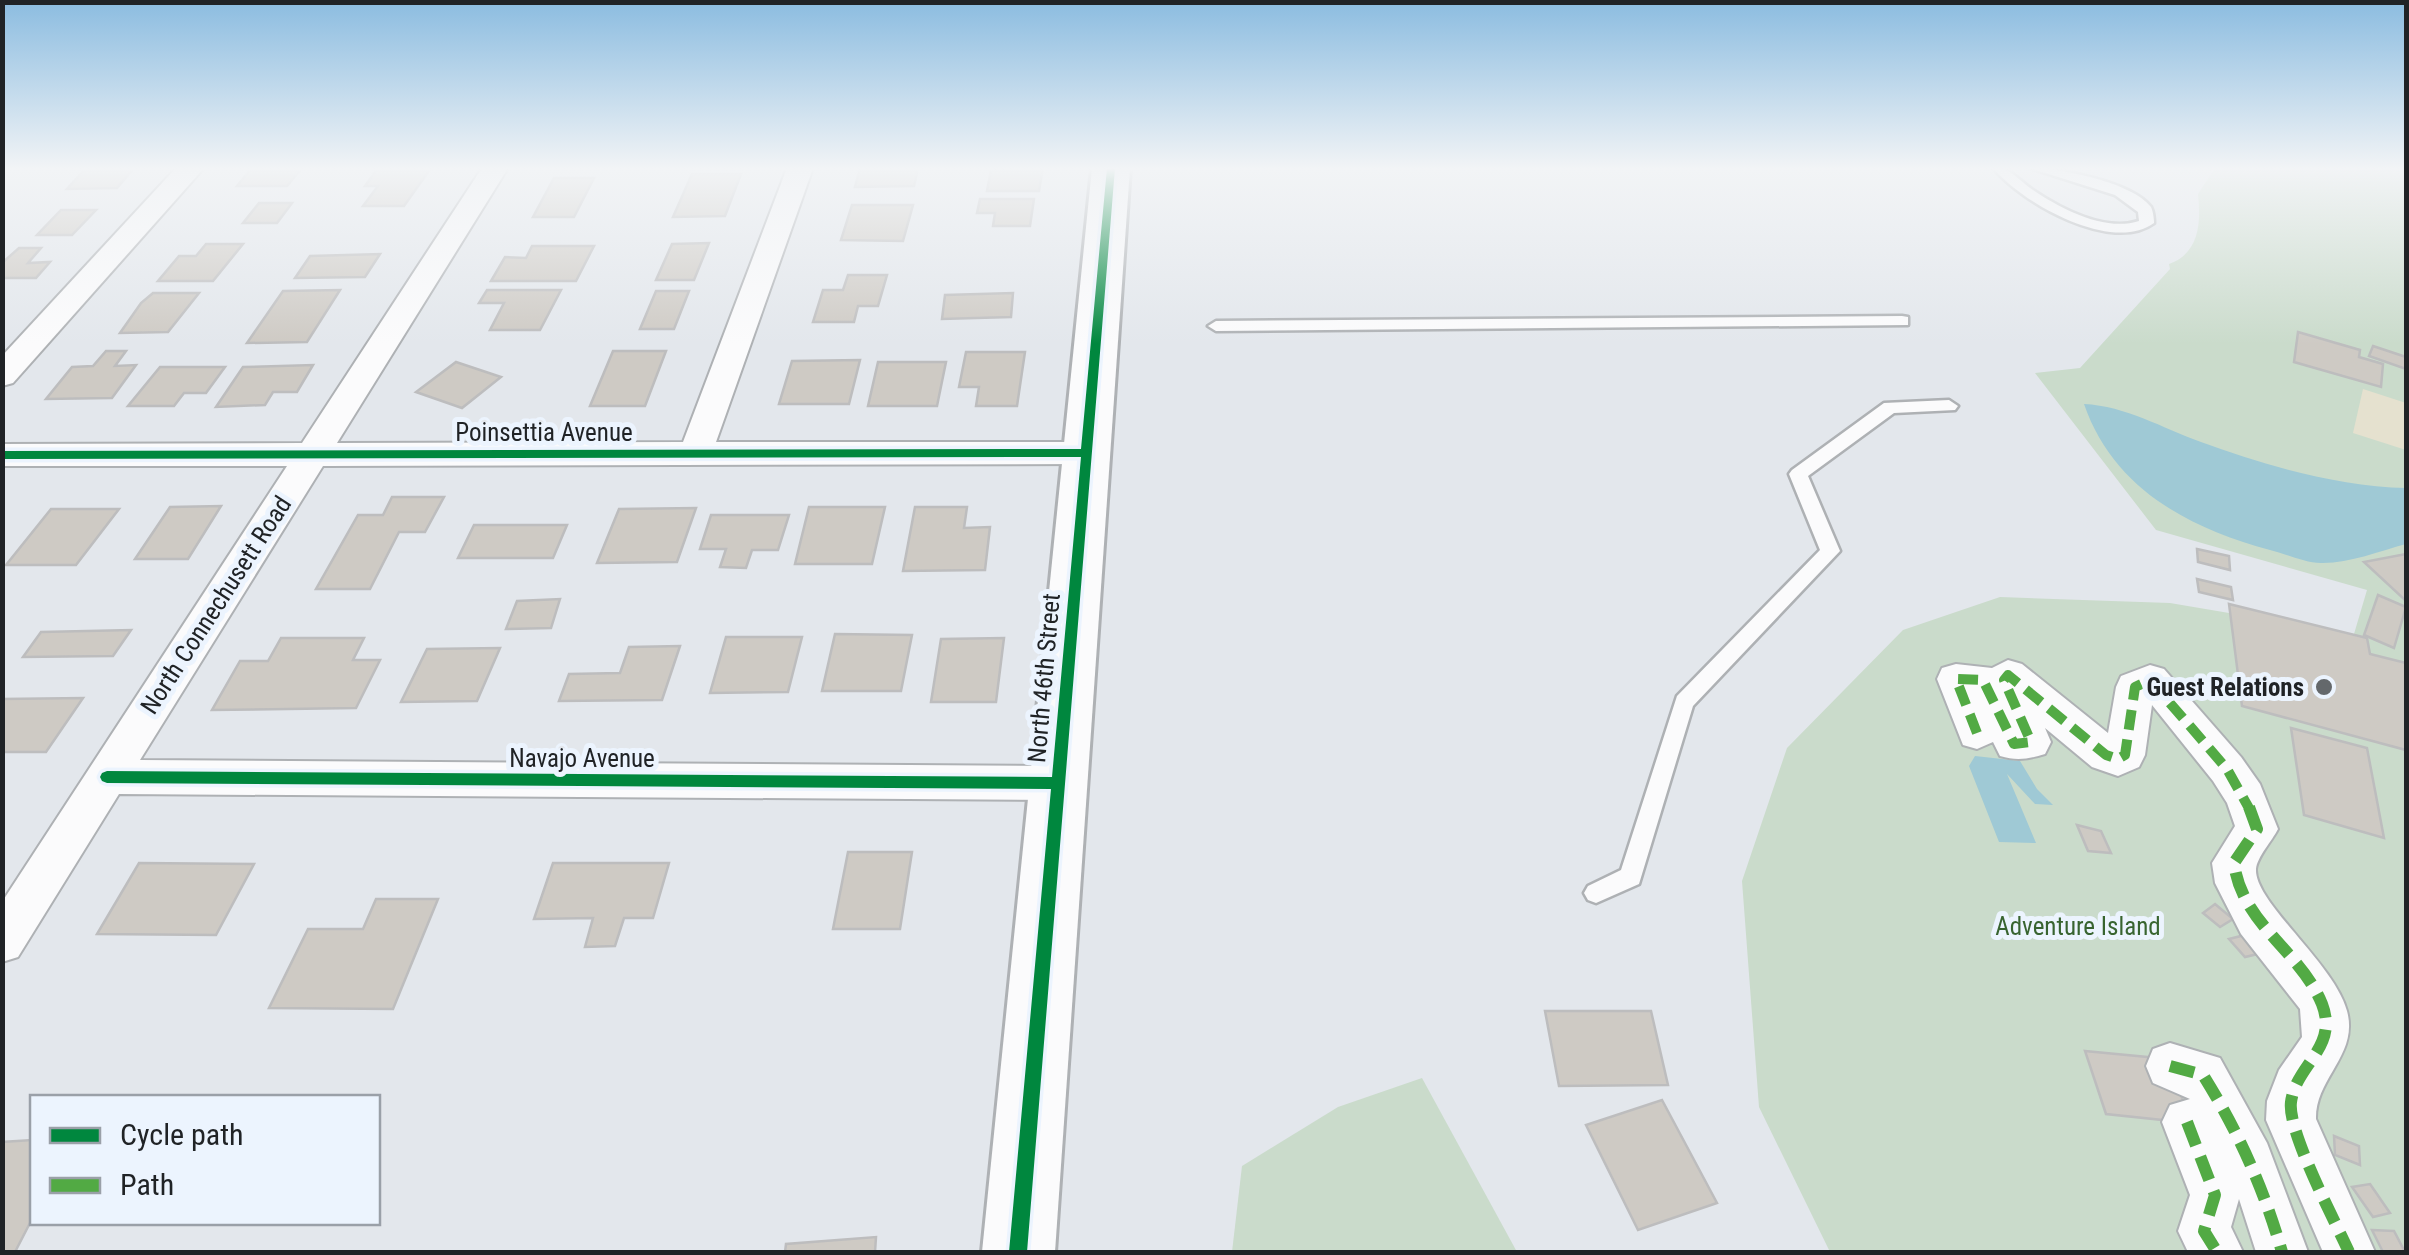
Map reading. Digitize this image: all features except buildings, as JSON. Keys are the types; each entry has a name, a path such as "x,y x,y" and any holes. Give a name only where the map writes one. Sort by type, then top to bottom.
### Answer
{"street":[{"path":"2,376 138,227"},
{"name":"North Connechusett Road","path":"2,942 458,227"},
{"path":"695,454 778,227"},
{"name":"North 46th Street","path":"1018,1252 1106,227"},
{"name":"Poinsettia Avenue","path":"2,455 1085,453"},
{"path":"1977,733 1956,680 1983,680 2014,744 2031,742 2004,680 2008,675 2106,754 2118,758 2125,755 2135,687 2150,680 2227,769 2245,796 2257,828 2234,862 2238,889 2312,984 2328,1027 2326,1045 2292,1086 2289,1105 2291,1120 2349,1252"},
{"name":"Navajo Avenue","path":"107,777 1057,783"},
{"path":"2170,1066 2203,1075 2226,1110 2261,1188 2282,1252"},
{"path":"2187,1122 2215,1194 2204,1231 2217,1252"}],"lane":[{"path":"1216,326 1902,321"},
{"path":"1596,893 1631,876 1684,702 1830,551 1798,474 1890,407 1949,406"}],"green space":[{"name":"Adventure Island","path":"2198,227 2406,227 2406,1252 1830,1252 1759,1107 1742,881 1787,748 1903,630 2000,597 2170,603 2354,634 2367,590 2156,530 2035,373 2080,368 2170,269 2169,264 2187,252"},
{"path":"1422,1078 1517,1252 1232,1252 1242,1166 1338,1107"}],"sand":[{"path":"2363,389 2406,403 2406,450 2353,433"}],"water":[{"path":"2084,404 2129,413 2276,467 2328,479 2406,488 2406,544 2354,559 2317,563 2210,530 2157,500 2134,481 2097,433"},
{"path":"1975,756 2020,761 2037,789 2053,805 2035,804 2007,774 2036,843 1999,842 1969,766"}],"marked path":[{"path":"1977,733 1956,679 1983,680 2014,744 2031,742 2004,680 2008,675 2106,755 2118,759 2125,755 2135,687 2150,680 2227,769 2245,796 2257,829 2234,863 2237,883 2257,920 2314,988 2323,1007 2325,1040 2296,1087 2291,1120 2349,1252"},
{"path":"2170,1066 2203,1075 2216,1096 2250,1160 2282,1252"},
{"path":"2187,1122 2215,1195 2204,1231 2217,1252"}],"cycle path":[{"path":"1018,1252 1106,227"},
{"path":"2,455 1085,453"},
{"path":"107,777 1057,783"}],"place":[{"name":"Guest Relations","path":"2324,687"}]}
